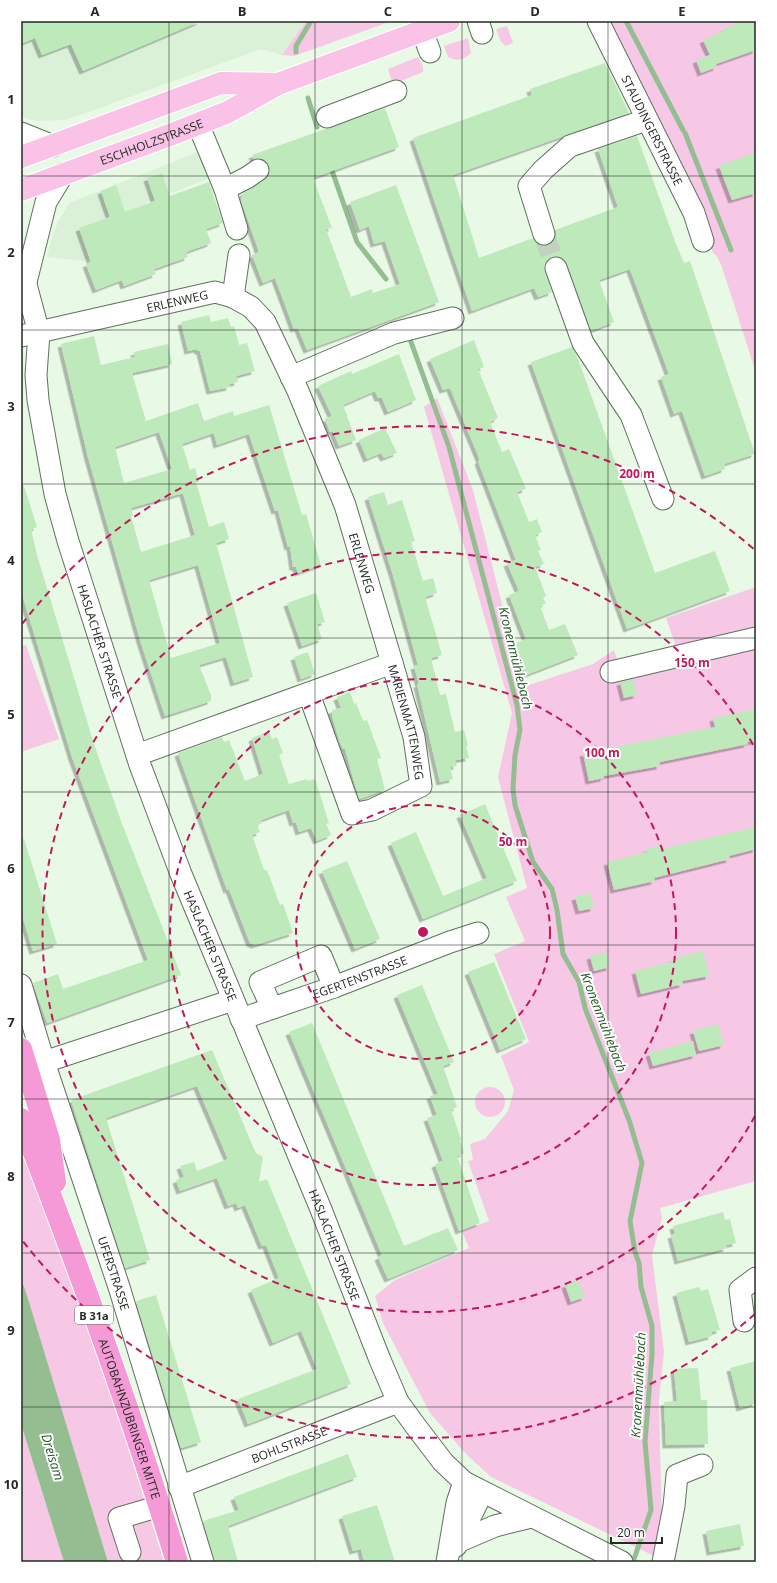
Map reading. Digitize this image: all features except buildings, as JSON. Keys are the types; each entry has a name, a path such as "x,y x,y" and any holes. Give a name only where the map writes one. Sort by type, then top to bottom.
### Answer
{"highway":[{"path":"21,1049 49,1140 60,1219"},
{"name":"AUTOBAHNZUBRINGER MITTE","path":"21,1119 60,1219 160,1506 177,1562"}],"main road":[{"name":"ESCHHOLZSTRASSE","path":"21,190 198,124 233,109 278,84 449,21"},
{"name":"ESCHHOLZSTRASSE","path":"21,157 221,83 278,84"}],"street":[{"name":"STAUDINGERSTRASSE","path":"598,21 646,120 694,213 703,241"},
{"path":"422,31 430,52"},
{"path":"327,117 396,91"},
{"path":"544,234 529,186 543,170 570,146 646,120"},
{"path":"198,124 225,189 237,229"},
{"path":"21,133 53,146"},
{"path":"225,189 258,170"},
{"path":"23,274 46,202 63,174"},
{"path":"21,190 46,202"},
{"path":"233,297 239,255"},
{"path":"556,268 583,343 631,414 662,499"},
{"name":"HASLACHER STRASSE","path":"23,274 42,425 55,494 65,533 137,755 181,874 320,1207 363,1320 398,1402 443,1462 464,1482 482,1493 622,1562"},
{"name":"ERLENWEG","path":"30,334 215,292 233,297 251,307 265,322 291,377 345,505 392,663"},
{"path":"291,377 394,333 453,318"},
{"name":"HASLACHER STRASSE","path":"21,345 26,359 36,375"},
{"path":"611,672 756,638"},
{"name":"MARIENMATTENWEG","path":"137,755 392,663 414,736 422,786 372,810 352,814 309,694"},
{"name":"EGERTENSTRASSE","path":"241,1019 334,987 478,932"},
{"path":"272,1008 260,982 321,956 334,987"},
{"name":"UFERSTRASSE","path":"21,985 44,1062 119,1287 203,1562"},
{"path":"44,1062 233,1000"},
{"path":"744,1321 740,1290 756,1278"},
{"name":"BOHLSTRASSE","path":"179,1486 398,1402"},
{"path":"664,1562 674,1506 677,1475 702,1465"},
{"path":"452,1552 456,1503 464,1482"},
{"path":"452,1552 482,1493"},
{"path":"130,1552 119,1518 160,1506"},
{"path":"452,1552 495,1526 531,1517"}],"shaded area":[{"path":"21,21 306,21 282,55 261,49 65,120 37,121 21,117"},
{"path":"306,21 392,21 294,56 282,55"},
{"path":"607,21 756,21 756,373 722,267 717,256 713,253 691,196"},
{"path":"507,26 513,43 506,46 501,42 496,29"},
{"path":"468,38 471,53 461,60 448,57 444,46"},
{"path":"418,57 423,66 423,72 393,84 388,69"},
{"path":"198,152 210,178 146,203 157,233 84,261 47,257 51,240 58,222 69,203"},
{"path":"437,398 473,490 523,687 593,664 614,650 620,668 678,652 666,618 756,587 756,1181 660,1208 662,1218 652,1255 664,1351 659,1401 662,1523 654,1556 491,1477 465,1453 430,1413 383,1323 375,1296 395,1280 469,1248 462,1231 489,1221 468,1161 473,1160 470,1144 485,1139 508,1111 514,1090 501,1056 529,1042 494,954 525,941 506,897 527,888 498,777 512,713 424,407"},
{"path":"26,645 59,739 21,752 21,646"},
{"path":"490,1087 501,1091 505,1102 501,1113 490,1117 479,1113 475,1102 479,1091"},
{"path":"21,1150 102,1366 164,1562 108,1562 21,1278"},
{"path":"21,1424 64,1562 21,1562"}],"water":[{"name":"Dreisam","path":"21,1278 108,1562 64,1562 21,1424"}],"waterway":[{"name":"Kronenmühlebach","path":"296,52 296,46 311,21"},
{"path":"626,21 683,130"},
{"name":"Kronenmühlebach","path":"308,98 317,127"},
{"path":"685,133 731,250"},
{"name":"Kronenmühlebach","path":"330,165 357,242 386,279"},
{"name":"Kronenmühlebach","path":"411,342 449,447 517,705 520,730 515,755 513,789 515,805 533,862 552,889 557,910 563,954 579,982 585,1008 629,1120 642,1163 630,1221 635,1252 639,1263 641,1287 652,1326 652,1354 645,1442 651,1510 634,1559"}],"tunnel":[{"path":"544,234 556,268"}]}
